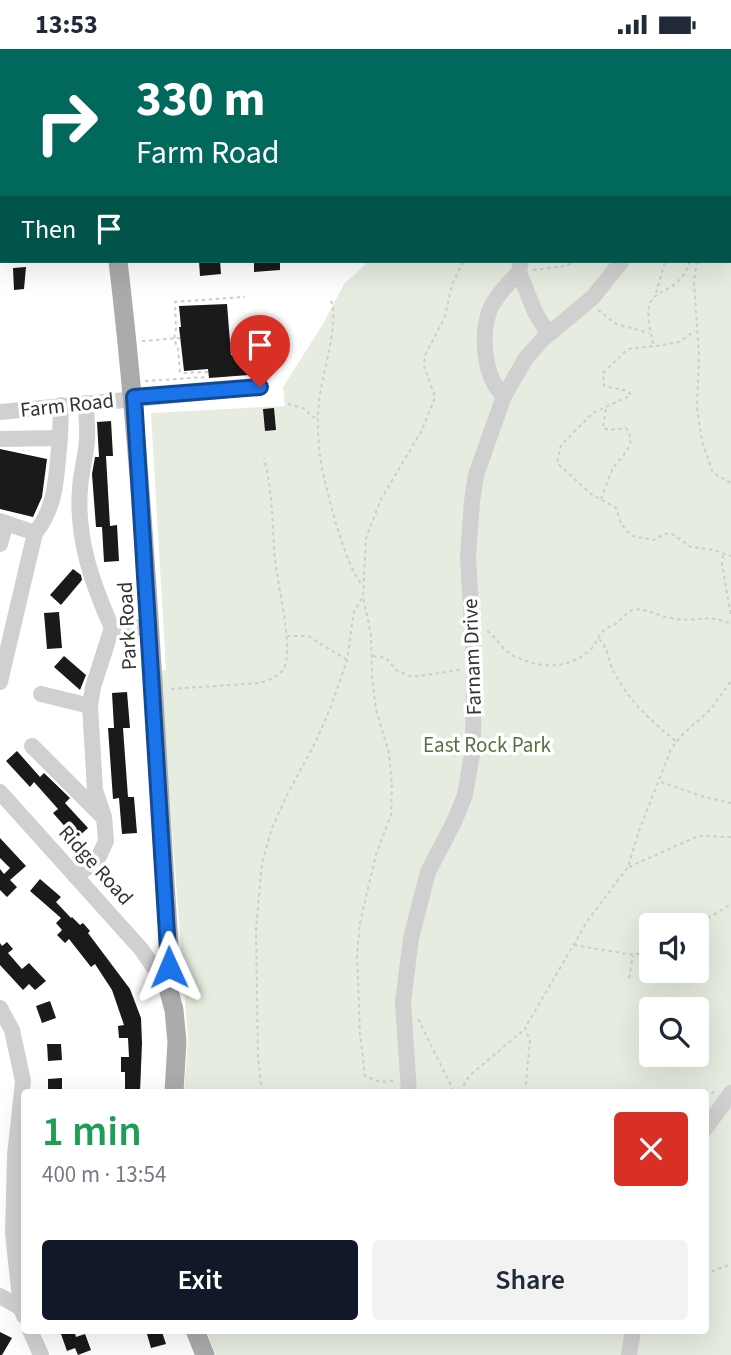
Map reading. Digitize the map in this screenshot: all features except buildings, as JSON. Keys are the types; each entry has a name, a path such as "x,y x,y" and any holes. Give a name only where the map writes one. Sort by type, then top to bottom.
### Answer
{"main road":[{"name":"Park Road","path":"118,263 138,389 149,627 169,945 168,988"},
{"name":"Ridge Road","path":"168,988 176,1030 174,1089"},
{"path":"197,1334 205,1355"}],"street":[{"name":"Farnam Drive","path":"408,1086 403,1010 408,954 425,881 454,822 468,781 473,742 474,664 468,556 473,489 504,396 526,358 548,334 588,302 620,263"},
{"path":"520,266 535,312 548,334"},
{"path":"504,396 497,390 487,363 487,321 496,297 520,266"},
{"name":"Farm Road","path":"0,412 86,403 138,389 260,387"},
{"path":"75,876 97,861 106,841 104,817 95,790 90,706 93,687 112,628 96,593 80,522 80,487 87,438 86,403"},
{"path":"1,672 7,617 35,533 47,518 54,495 61,405"},
{"path":"0,439 60,438"},
{"path":"0,544 3,522 35,533"},
{"path":"112,628 149,627"},
{"path":"41,694 90,706"},
{"path":"32,746 104,817"},
{"name":"Ridge Road","path":"0,792 141,950 168,988"},
{"path":"0,1007 12,1030 23,1081 22,1089"},
{"path":"709,1123 731,1093"},
{"path":"21,1100 15,1155 13,1234 21,1296"},
{"path":"0,1146 15,1155"},
{"path":"0,1296 21,1311"},
{"path":"32,1334 41,1355"},
{"path":"629,1355 632,1334"}],"path":[{"path":"408,1086 380,1082 365,1076 360,1034 357,954 360,923 366,888 392,806 392,769 376,710 372,678 373,656 363,597 366,538 373,516 421,432 434,400 435,395 424,366 425,355 445,317 452,283 463,263"},
{"path":"520,266 566,266 572,263"},
{"path":"654,346 648,308 656,293 664,263"},
{"path":"656,293 676,284 689,263"},
{"path":"697,263 694,282 699,355 696,408 702,441 713,473 731,483"},
{"path":"208,372 180,372 178,349 174,339 175,302 245,297"},
{"path":"222,299 222,305"},
{"path":"200,300 201,306"},
{"path":"209,300 209,306"},
{"path":"331,301 334,309 333,325 321,388 320,455 346,557 363,585"},
{"path":"588,302 617,324 650,333"},
{"path":"696,330 679,342 628,349 605,369 604,386 628,391 631,395 593,413 563,442 557,456 559,466 586,491 616,508 621,524 635,538 654,540 671,533 691,547 714,549 731,556"},
{"path":"136,341 180,338"},
{"path":"191,373 191,378"},
{"path":"138,389 206,377"},
{"path":"288,404 303,408 313,417 319,418"},
{"path":"600,500 615,466 631,446 631,438 626,428 609,431 603,428 606,406"},
{"path":"153,689 229,687 270,681 280,674 286,664 286,637 275,557 272,499 264,458"},
{"path":"723,553 722,564 731,616"},
{"path":"262,1089 258,1058 256,929 262,863 277,817 316,741 347,660 355,611 363,597"},
{"path":"472,627 494,635 501,649 514,657 549,665 570,663 592,648 600,633 634,609 647,610 670,618 715,617 731,624"},
{"path":"286,637 308,636 347,660"},
{"path":"598,638 603,643 616,677 637,708 676,741"},
{"path":"373,656 386,658 396,670 412,677 445,673 474,664"},
{"path":"462,1089 469,1076 525,1028 573,945 628,867 639,831 676,741 710,709 731,681"},
{"path":"660,782 731,803"},
{"path":"628,867 698,836 731,837"},
{"path":"709,918 731,904"},
{"path":"573,945 639,954"},
{"path":"629,978 634,955"},
{"path":"417,1016 453,1089"},
{"path":"524,1089 530,1040 525,1028"},
{"path":"709,1272 731,1264"}],"green space":[{"name":"East Rock Park","path":"367,263 731,263 731,1355 216,1355 208,1334 709,1334 709,1089 184,1089 188,1040 160,670 166,670 151,413 285,406 283,387 323,324 344,284"}],"route":[{"path":"169,967 134,397 260,387"}]}
